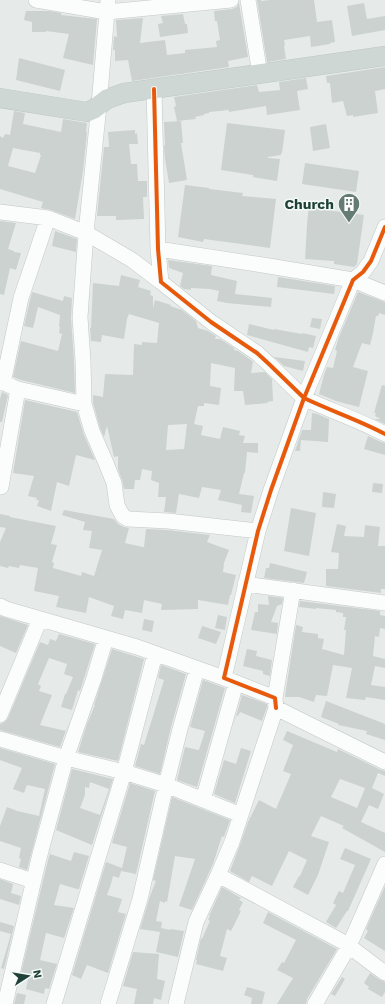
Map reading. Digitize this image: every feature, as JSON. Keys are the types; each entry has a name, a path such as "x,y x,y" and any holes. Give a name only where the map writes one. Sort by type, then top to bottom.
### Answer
{"main road":[{"path":"0,98 87,112 107,100 124,93 385,56"}],"street":[{"path":"36,0 108,6 231,0"},
{"path":"248,0 260,74"},
{"path":"108,6 86,233 80,317 84,404 92,432 114,483 117,505 123,516 128,519 168,521 258,531"},
{"path":"154,89 158,249 161,282"},
{"path":"0,212 48,218 86,233 132,260 211,322 257,352 304,398 385,434"},
{"path":"48,218 21,298 1,383 18,389 84,404"},
{"path":"203,800 230,681 245,584 258,531 271,490 304,398 353,280 363,272 371,261 385,227"},
{"path":"158,249 353,280 385,292"},
{"path":"0,489 18,389"},
{"path":"245,584 385,603"},
{"path":"176,1004 196,922 232,842 276,703 293,590"},
{"path":"0,606 106,638 230,681 276,703 385,762"},
{"path":"0,715 40,619"},
{"path":"5,1004 38,858 66,758 94,678 106,638"},
{"path":"54,1004 124,772 155,654"},
{"path":"108,1004 140,899 166,785 197,669"},
{"path":"0,739 66,758 124,772 166,785 241,815"},
{"path":"315,1004 349,946 385,864"},
{"path":"0,870 33,881"},
{"path":"218,875 338,939 385,973"}],"building":[{"path":"257,0 314,0 317,22 332,20 335,42 311,47 310,36 284,40 286,59 267,62"},
{"path":"239,3 248,57 228,61 229,67 132,81 128,60 115,61 115,50 113,50 114,36 117,37 116,20 143,18 140,43 165,40 167,55 185,53 185,50 217,47 216,41 220,40 214,11 232,9 237,7"},
{"path":"364,3 367,19 385,16 385,30 352,36 347,6"},
{"path":"26,11 50,11 61,13 61,15 97,19 93,65 63,58 69,34 46,31 32,32 32,22 24,20"},
{"path":"183,14 185,24 187,24 188,33 160,37 158,24 163,23 161,16"},
{"path":"19,58 65,70 60,91 16,80"},
{"path":"385,67 385,89 375,91 378,113 353,117 353,115 347,116 343,101 332,103 330,83 327,83 326,76"},
{"path":"306,78 308,89 297,91 300,110 267,115 266,106 229,112 229,110 209,112 195,117 196,119 177,121 174,107 176,106 174,97 257,85 259,92 280,90 279,82"},
{"path":"14,111 25,113 23,124 61,132 63,119 87,123 83,171 75,219 41,208 43,202 0,189 0,136 3,138 5,134 10,135","holes":["13,148 40,153 41,155 35,173 8,166"]},
{"path":"181,121 183,143 181,143 187,180 169,183 165,159 164,122"},
{"path":"227,123 285,130 281,155 268,157 280,159 277,181 253,177 253,175 221,170"},
{"path":"326,124 330,148 313,151 310,127"},
{"path":"135,130 135,134 137,133 138,144 129,144 131,164 137,164 138,181 147,181 147,197 143,197 144,219 116,220 116,216 97,216 104,147 109,147 108,132"},
{"path":"305,163 359,171 356,192 302,184"},
{"path":"185,185 243,193 242,196 276,199 270,248 204,239 203,242 178,237"},
{"path":"309,204 334,209 334,211 364,215 357,264 354,267 334,264 334,261 305,259"},
{"path":"0,221 16,223 8,249 21,253 16,270 10,268 4,295 0,294"},
{"path":"55,231 77,239 76,252 52,246"},
{"path":"168,260 212,266 211,275 237,281 235,294 272,298 271,307 217,301 219,291 210,289 184,289 180,286 183,273 169,268"},
{"path":"121,275 140,280 138,287 151,291 150,295 153,296 153,308 155,300 182,310 196,321 198,328 208,331 216,336 215,339 220,339 234,348 234,350 251,360 253,362 251,373 265,372 272,379 273,401 267,402 268,403 245,405 243,391 234,391 235,368 211,363 210,386 221,388 219,405 204,403 204,406 198,406 194,424 203,426 201,435 220,439 223,427 240,431 239,435 245,436 243,443 258,443 258,453 247,452 245,473 239,494 254,496 251,513 241,512 242,505 218,500 221,490 202,487 199,498 179,494 176,513 164,512 166,497 158,497 159,483 151,480 152,471 142,469 140,480 135,480 134,489 124,489 118,469 118,456 114,457 107,426 104,437 100,428 93,403 93,395 103,397 105,374 133,375 134,344 142,345 142,342 157,343 159,323 129,314 124,339 102,335 101,342 91,341 90,328 93,283 119,286","holes":["187,424 184,449 166,450 168,425"]},
{"path":"278,277 335,286 334,294 277,287"},
{"path":"32,292 63,301 64,296 72,298 71,318 75,393 13,377 21,341 58,351 62,334 59,333 60,315 38,307 33,328 24,326"},
{"path":"358,292 385,302 385,315 379,313 378,316 376,316 370,345 362,343 353,367 368,371 359,407 336,401 319,394 327,367 333,368 337,351 335,350 339,337"},
{"path":"312,318 322,319 320,329 310,327"},
{"path":"249,324 274,330 316,336 313,348 309,347 308,352 247,335"},
{"path":"274,357 305,361 303,371 284,366"},
{"path":"382,385 385,386 385,424 374,419 381,419 375,416 376,413 374,413"},
{"path":"2,392 8,395 2,422 0,422 0,399"},
{"path":"25,400 77,412 84,435 95,460 76,455 69,486 57,482 51,511 37,506 39,500 28,496 34,476 13,473"},
{"path":"312,413 329,419 328,442 301,440 300,451 295,451 302,430 311,430"},
{"path":"368,436 385,443 385,455 364,449"},
{"path":"373,483 383,484 382,493 372,492"},
{"path":"323,492 336,494 334,508 322,507"},
{"path":"291,508 316,513 309,556 284,551"},
{"path":"64,510 114,519 118,524 129,528 125,543 143,547 146,529 210,535 207,542 229,550 224,563 223,572 236,575 228,605 198,600 198,609 161,610 162,604 144,600 142,613 125,610 123,619 111,616 114,606 89,597 86,613 56,607 59,596 34,591 38,568 20,565 19,568 0,566 0,542 6,528 0,527 0,514 56,526 51,544 57,545 52,562 54,563 53,568 81,576 82,572 94,576 102,550 89,548 92,531 83,530 85,522 62,515"},
{"path":"337,524 346,526 344,536 364,537 365,525 380,527 378,546 385,546 385,589 381,589 381,593 326,586 326,569 338,569 339,553 331,552"},
{"path":"270,563 307,572 304,583 264,578 266,568 269,568"},
{"path":"268,596 283,598 282,604 277,606 271,622 278,623 277,634 251,630 255,612 258,612 258,604 269,605"},
{"path":"300,601 380,611 380,615 385,616 385,629 380,628 379,637 375,636 373,656 385,659 385,668 375,666 371,685 385,687 385,700 366,697 365,700 346,698 352,668 333,665 327,696 316,695 314,702 299,697 285,697 296,625 303,627 302,632 318,634 318,638 324,639 322,649 344,655 346,630 344,630 346,617 343,617 343,613 336,612 336,610 299,607"},
{"path":"218,615 227,617 225,630 215,628"},
{"path":"0,616 28,625 16,653 0,646"},
{"path":"144,619 154,621 152,632 142,630"},
{"path":"202,626 221,632 216,644 198,638"},
{"path":"59,634 95,644 80,691 78,690 72,710 61,707 73,677 64,674 67,664 49,658 38,684 41,686 39,691 52,695 40,725 66,731 60,747 0,730 0,724 5,722 8,718 40,642 48,645 50,639 56,641"},
{"path":"112,649 144,659 118,761 78,752 95,705"},
{"path":"247,649 257,651 256,656 272,660 270,676 263,674 263,671 243,666"},
{"path":"161,665 186,674 160,774 135,766 141,744 144,745 164,680 158,678"},
{"path":"203,680 225,688 197,787 177,780 185,747 199,750 205,731 190,727"},
{"path":"242,695 267,704 262,721 240,712 238,716 236,715"},
{"path":"326,701 385,724 385,740 366,734 367,731 338,725 339,724 321,717"},
{"path":"287,731 337,752 338,749 385,771 385,776 378,773 372,788 384,794 378,809 369,805 361,822 385,833 385,852 342,828 344,826 321,816 311,836 329,842 318,875 308,895 293,887 307,860 289,851 272,886 252,876 249,882 230,871 248,822 259,800 276,809 291,774 283,771 293,745 283,740","holes":["340,779 365,788 357,808 331,797"]},
{"path":"0,748 55,764 27,870 19,867 21,848 0,841 0,826 7,807 39,816 45,789 27,785 24,793 13,789 22,768 0,760"},
{"path":"241,748 251,751 235,803 214,794 224,760 236,764"},
{"path":"72,769 113,779 92,845 56,830","holes":["90,782 109,789 100,815 80,808 85,795 85,787 89,788"]},
{"path":"130,783 155,791 136,874 121,871 119,878 113,876 107,895 122,899 118,912 126,914 108,973 87,965 81,979 72,975 106,862 122,868 127,847 112,843"},
{"path":"172,797 230,820 224,837 222,836 213,864 192,910 179,906 195,859 175,856 167,902 165,901 165,903 160,901 156,921 162,922 161,928 184,931 178,957 156,952 160,932 140,929 156,881 153,880"},
{"path":"52,846 50,854 71,861 74,852 89,856 79,889 60,884 54,905 74,908 64,938 46,933 40,960 57,964 49,989 45,988 44,994 26,989 29,975 21,973 48,860"},
{"path":"345,848 371,859 348,911 336,928 326,922 336,905 333,903 339,891 343,893 355,865 340,859"},
{"path":"0,879 13,884 11,893 21,896 19,905 0,899"},
{"path":"385,886 385,951 364,938 368,931 366,929"},
{"path":"222,887 241,898 239,900 243,902 239,910 241,911 231,931 227,929 220,956 227,958 223,971 196,964 201,938 202,939 210,921 208,920 209,916"},
{"path":"268,912 337,949 307,999 306,1004 277,1004 293,978 277,970 282,962 284,963 296,940 263,923"},
{"path":"0,922 14,926 4,969 1,968 11,934 0,931"},
{"path":"133,952 159,954 157,979 165,981 161,1000 154,998 153,1004 134,1004 137,989 123,986"},
{"path":"370,973 385,982 385,992 382,997 368,989 369,987 364,983"},
{"path":"342,977 345,979 335,996 331,994"},
{"path":"247,987 265,992 262,1004 251,1004 252,998 244,995"},
{"path":"17,993 26,995 24,1004 14,1004"}],"cycle path":[{"path":"154,89 158,249 161,282 211,322 257,353 304,398 353,280 363,272 371,261 385,227"},
{"path":"276,708 275,698 224,678 258,531 304,398 385,434"}],"place":[{"name":"Church","path":"349,224"}]}
